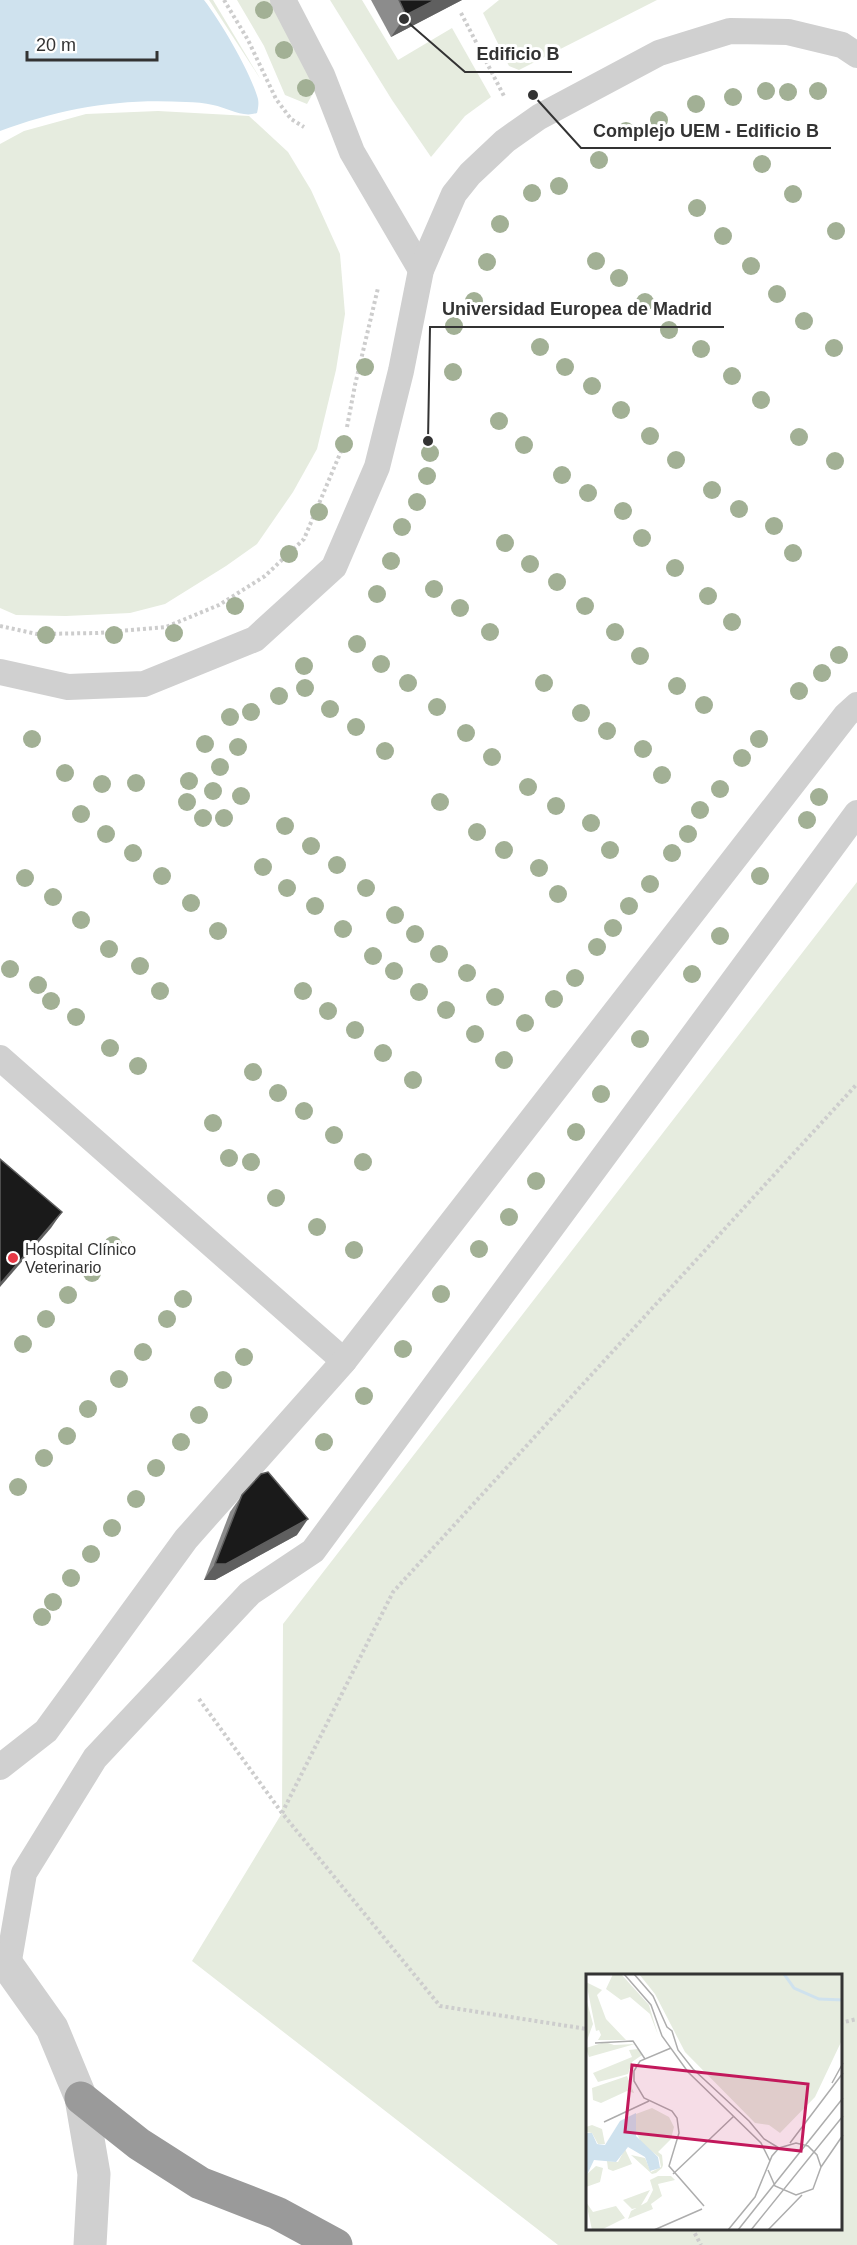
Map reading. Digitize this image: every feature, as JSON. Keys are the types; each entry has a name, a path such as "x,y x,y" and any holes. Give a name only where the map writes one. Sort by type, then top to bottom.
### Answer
{"highway":[{"path":"81,2098 139,2145 200,2184 277,2213 336,2245"}],"street":[{"path":"4,1963 52,2028 81,2098 94,2174 90,2245"}],"lane":[{"path":"284,0 322,75 352,152 421,270"},
{"path":"0,672 68,687 144,684 255,639 334,567 377,467 401,371 421,270 454,194 470,174 505,141 539,117 658,53 730,31 788,32 842,45 857,55"},
{"path":"0,1767 45,1731 186,1539 344,1360 846,715 857,705"},
{"path":"4,1963 24,1873 95,1758 250,1593 313,1551 857,813"},
{"path":"0,1058 344,1360"}],"path":[{"path":"225,0 248,40 276,99 291,119 352,152"},
{"path":"461,13 507,104"},
{"path":"282,1814 393,1592 857,1084"},
{"path":"178,1669 282,1814 440,2006 586,2029"},
{"path":"842,2023 857,2019"},
{"path":"693,2230 701,2245"}],"shaded area":[{"path":"209,0 213,0 261,80"},
{"path":"237,0 270,0 316,88 307,104 285,95 264,46"},
{"path":"330,0 362,0 398,60 452,28 491,97 465,116 431,157 392,100"},
{"path":"499,0 657,0 519,70 509,66 483,13"},
{"path":"158,111 249,116 288,152 311,190 340,254 345,314 336,370 317,449 293,492 257,544 165,604 130,613 66,616 16,615 0,608 0,144 24,131 86,114"},
{"path":"857,882 857,2245 558,2245 192,1961 282,1813 283,1624"}],"water":[{"path":"0,0 204,0 227,34 249,76 258,99 257,113 240,113 200,103 162,101 114,103 46,116 0,131"}],"building":[{"path":"399,0 435,0 406,15"},
{"name":"Hospital Clínico Veterinario","path":"0,1159 62,1212 0,1284"},
{"path":"268,1472 308,1519 226,1564 215,1564 242,1495 261,1474"}],"place":[{"name":"Edificio B","path":"404,19"},
{"name":"Complejo UEM - Edificio B","path":"533,95"},
{"name":"Universidad Europea de Madrid","path":"428,441"},
{"name":"Hospital Clínico Veterinario","path":"13,1258"}]}
